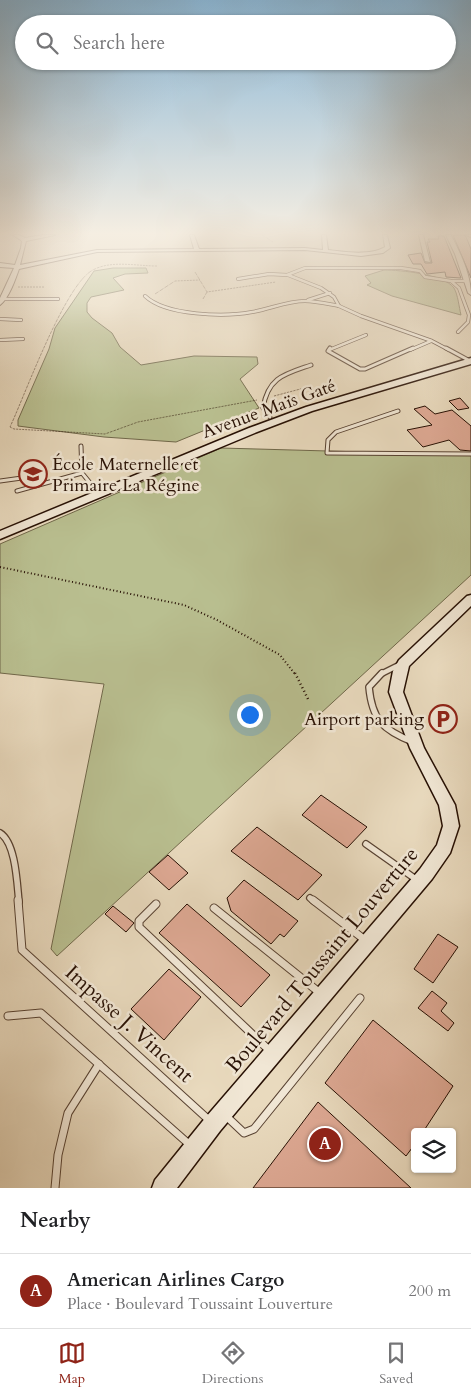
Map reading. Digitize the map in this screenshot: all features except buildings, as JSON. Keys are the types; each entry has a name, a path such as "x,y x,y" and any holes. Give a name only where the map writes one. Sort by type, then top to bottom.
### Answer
{"main road":[{"name":"Avenue Maïs Gaté","path":"0,528 270,417 324,399 469,359"},
{"name":"Avenue Maïs Gaté","path":"0,535 253,430 309,409 469,359"},
{"path":"404,662 471,599"},
{"name":"Boulevard Toussaint Louverture","path":"163,1188 193,1147 420,882 444,848 451,826 447,805 415,743 396,692 400,671 404,662"}],"lane":[{"path":"325,290 330,293 339,306"},
{"path":"458,332 468,322 470,315 460,290"},
{"path":"144,296 147,300 160,306 174,309 242,314 303,301 330,293"},
{"path":"1,300 58,299"},
{"path":"303,301 339,306 374,322 432,341 469,359"},
{"path":"0,319 21,320"},
{"path":"366,335 329,349 328,352 360,369 365,369 397,354 432,341"},
{"path":"0,340 23,339"},
{"path":"270,417 263,408 265,391 275,380 283,375 311,365"},
{"path":"398,411 336,432 328,440 327,453 471,454"},
{"path":"81,446 82,473 95,489"},
{"path":"17,491 82,473"},
{"path":"0,481 29,477"},
{"path":"404,662 383,672 369,688 370,704 384,729 415,743"},
{"name":"Impasse J. Vincent","path":"0,833 5,836 16,867 22,950 218,1118 244,1133 254,1129 360,998"},
{"path":"366,844 420,882"},
{"path":"310,898 368,943"},
{"path":"156,904 139,921 139,927 273,1053"},
{"path":"214,908 323,996"},
{"path":"8,1016 41,1012 193,1147"},
{"path":"54,1188 58,1155 68,1113 99,1064"}],"path":[{"path":"76,290 63,307 51,330 10,427 14,429 72,434 105,434 138,422 264,398 308,387"},
{"path":"144,296 160,293 163,290"},
{"path":"203,299 208,292"},
{"path":"0,567 150,600 165,600 200,612 280,655 300,680 309,701"}],"green space":[{"path":"81,290 122,290 91,297 87,303 87,312 112,333 120,347 141,365 194,356 257,357 258,364 240,379 259,408 176,442 104,437 18,426 18,420 49,349 55,328"},
{"path":"379,290 455,290 461,315 392,296"},
{"path":"221,448 471,455 471,575 57,956 51,949 104,684 0,673 0,544"}],"place":[{"name":"École Maternelle et Primaire La Régine","path":"33,474"},
{"name":"Airport parking","path":"443,719"},
{"name":"American Airlines Cargo","path":"325,1144"}]}
